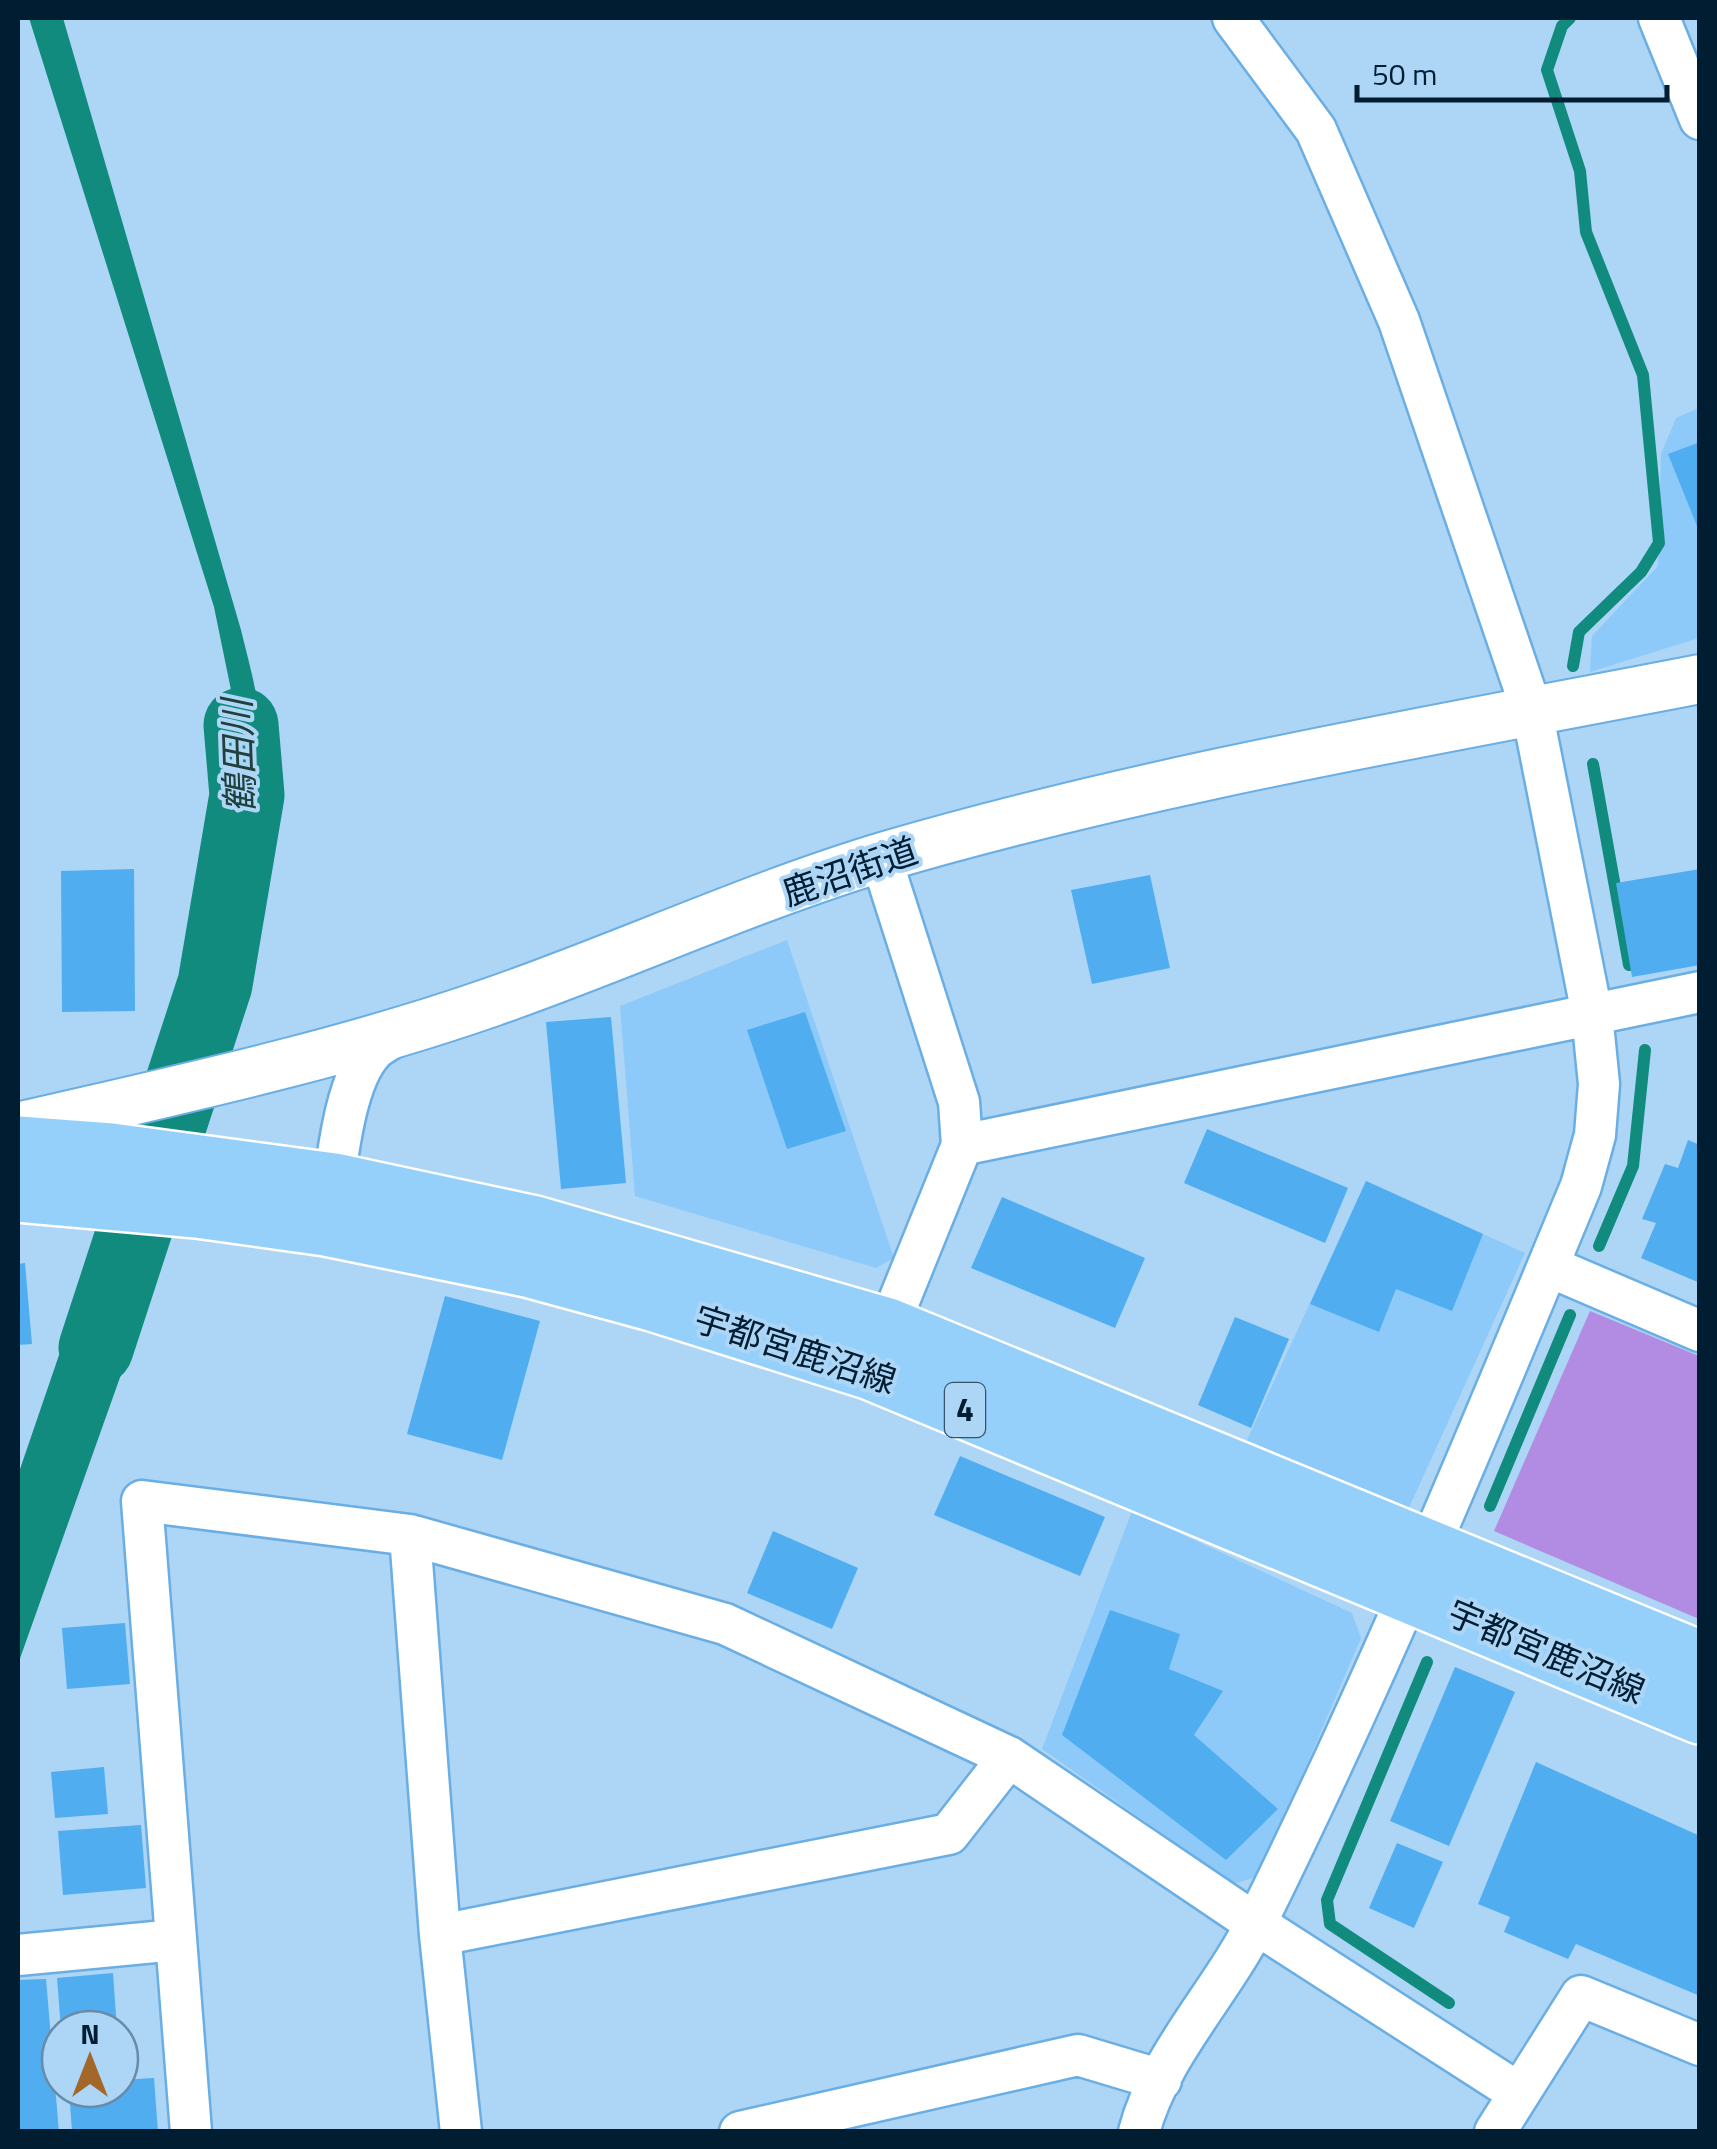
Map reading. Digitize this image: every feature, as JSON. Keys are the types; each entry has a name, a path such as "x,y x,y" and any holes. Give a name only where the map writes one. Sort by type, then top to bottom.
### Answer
{"main road":[{"name":"4","path":"18,1144 103,1176"},
{"name":"宇都宮鹿沼線","path":"18,1194 103,1176 330,1205 527,1270 880,1349 1419,1570 1700,1659"},
{"name":"宇都宮鹿沼線","path":"1419,1570 1700,1716"}],"street":[{"path":"1139,2132 1161,2080 1256,1924 1419,1570 1581,1186 1595,1135 1599,1084 1592,1014 1532,712 1400,321 1316,130 1233,18"},
{"path":"1659,18 1700,120"},
{"name":"鹿沼街道","path":"18,1127 230,1078 399,1033 881,858 1110,797 1700,679"},
{"path":"880,1349 962,1145 959,1102 881,858"},
{"path":"962,1145 1700,992"},
{"path":"330,1205 345,1120 360,1076 372,1052 399,1033"},
{"path":"1548,1266 1700,1331"},
{"path":"191,2132 142,1501 410,1535 725,1624 1008,1757 1256,1924 1518,2092"},
{"path":"410,1535 440,1935 462,2132"},
{"path":"440,1935 949,1834 1008,1757"},
{"path":"18,1955 176,1940"},
{"path":"1495,2132 1581,1996 1700,2045"},
{"path":"740,2132 1078,2055 1161,2080"}],"shaded area":[{"path":"29,18 63,18 241,630 259,709 259,844 229,1006 219,1046 178,1054 231,924 244,793 239,729 214,607"},
{"path":"1699,408 1699,638 1590,672 1592,636 1658,566 1661,454 1676,418"},
{"path":"787,940 894,1258 876,1268 635,1196 620,1006"},
{"path":"1366,1181 1525,1253 1407,1512 1247,1440"},
{"path":"96,1247 165,1251 18,1664 18,1475"},
{"path":"1590,1311 1699,1356 1699,1619 1494,1531"},
{"path":"1132,1511 1352,1613 1361,1638 1259,1876 1234,1884 1042,1749"}],"building":[{"path":"1700,442 1700,531 1699,531 1668,454"},
{"path":"134,869 135,1011 62,1012 61,871"},
{"path":"1700,869 1700,965 1632,977 1616,883"},
{"path":"1150,875 1170,968 1092,984 1071,890"},
{"path":"805,1012 846,1131 787,1149 747,1030"},
{"path":"611,1017 626,1183 561,1189 546,1022"},
{"path":"1207,1129 1348,1188 1325,1243 1184,1183"},
{"path":"1688,1140 1700,1145 1700,1283 1641,1258 1656,1223 1642,1219 1665,1164 1678,1168"},
{"path":"1366,1181 1483,1234 1452,1311 1396,1289 1379,1332 1310,1304"},
{"path":"1002,1197 1145,1258 1115,1328 971,1268"},
{"path":"25,1263 32,1344 18,1345 18,1264"},
{"path":"445,1296 540,1321 502,1460 407,1434"},
{"path":"1235,1317 1289,1339 1251,1428 1198,1405"},
{"path":"960,1456 1105,1517 1080,1576 934,1515"},
{"path":"773,1531 858,1568 832,1629 747,1593"},
{"path":"1110,1610 1180,1634 1169,1669 1223,1691 1194,1735 1278,1809 1226,1860 1062,1735"},
{"path":"125,1623 130,1684 67,1689 62,1628"},
{"path":"1455,1667 1515,1692 1449,1846 1390,1821"},
{"path":"1536,1762 1700,1836 1700,1996 1576,1944 1568,1959 1504,1932 1510,1917 1478,1904"},
{"path":"104,1767 108,1814 55,1818 51,1772"},
{"path":"141,1825 146,1888 63,1895 58,1831"},
{"path":"1397,1843 1443,1862 1414,1928 1369,1908"},
{"path":"113,1973 116,2009 59,2009 57,1978"},
{"path":"46,1979 49,2009 40,2009 40,2109 57,2109 59,2132 18,2132 18,1980"},
{"path":"154,2078 158,2132 72,2132 70,2109 140,2109 140,2079"}],"waterway":[{"path":"1570,18 1562,26 1547,70 1580,171 1586,232 1643,375 1659,543 1641,572 1579,632 1573,666"},
{"name":"鶴田川","path":"96,1348 215,984 247,795 241,725"},
{"path":"1593,764 1629,965"},
{"path":"1599,1246 1633,1166 1645,1050"},
{"path":"1490,1506 1570,1315"},
{"path":"1427,1662 1327,1900 1330,1924 1449,2003"}]}
